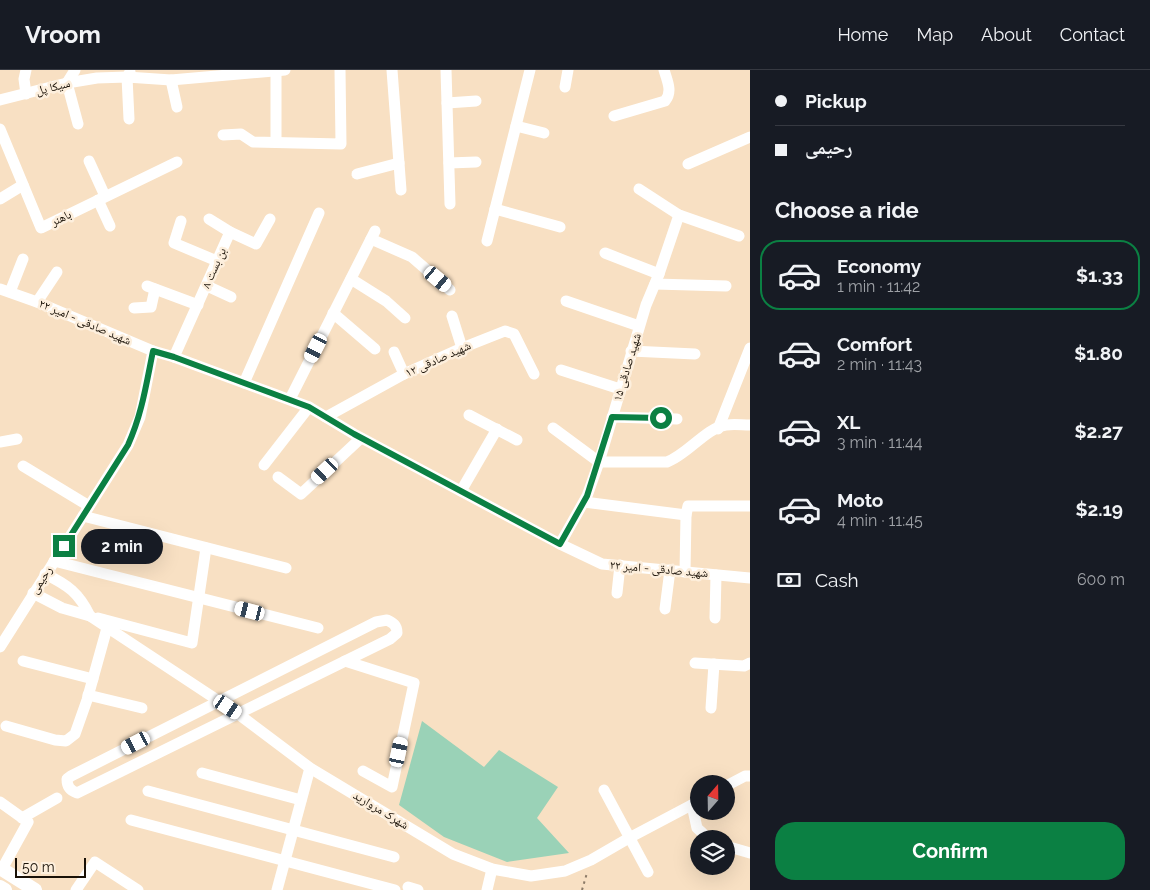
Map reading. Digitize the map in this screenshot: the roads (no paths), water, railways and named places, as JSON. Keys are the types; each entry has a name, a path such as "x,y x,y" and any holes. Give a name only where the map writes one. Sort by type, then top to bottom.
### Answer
{"main road":[{"path":"1,868 35,890"},
{"path":"0,887 5,890"}],"street":[{"path":"26,70 24,80 26,94"},
{"path":"75,70 67,83 78,124"},
{"path":"223,135 240,134 253,142 341,144 340,70"},
{"path":"392,70 401,190"},
{"path":"446,70 450,204"},
{"path":"487,241 530,70"},
{"path":"564,87 568,70"},
{"path":"614,116 665,101 669,97 670,89 664,70"},
{"path":"276,142 280,71"},
{"name":"سیکا پل","path":"0,100 67,83 129,74 171,80 242,72 280,71"},
{"path":"129,74 129,119"},
{"path":"171,80 177,107"},
{"path":"447,103 476,101"},
{"path":"516,126 544,133"},
{"name":"باهنر","path":"0,129 41,228 177,162"},
{"path":"688,164 750,137"},
{"path":"89,160 110,226"},
{"path":"449,164 476,162"},
{"path":"357,174 399,163"},
{"path":"0,199 24,185"},
{"path":"639,189 679,215 739,236"},
{"path":"495,209 560,227"},
{"path":"244,383 319,213"},
{"name":"شهید صادقی ۱۵","path":"560,544 584,502 599,462 639,326 679,215"},
{"path":"209,219 230,232"},
{"name":"بن بست ۸","path":"174,357 230,232 256,244 270,219"},
{"path":"181,221 174,243 217,262"},
{"path":"290,399 373,235 412,258 450,290"},
{"path":"605,253 657,279 726,286"},
{"path":"5,291 23,259"},
{"path":"37,302 57,272"},
{"path":"351,279 386,301 406,318"},
{"path":"207,286 231,297"},
{"path":"134,308 150,307 151,287 198,305"},
{"name":"شهید صادقی - امیر ۲۲","path":"5,291 37,302 153,351 309,407 361,438 560,544 602,564 750,578"},
{"path":"566,301 639,326"},
{"path":"333,314 376,349"},
{"path":"452,316 462,348"},
{"name":"شهید صادقی ۱۲","path":"326,417 404,374 505,331 514,334 534,374"},
{"path":"718,429 750,348"},
{"name":"رحیمی","path":"0,647 128,445 140,417 153,351"},
{"path":"631,351 695,354"},
{"path":"394,352 404,374"},
{"path":"562,370 620,390"},
{"path":"264,465 309,407"},
{"path":"470,415 516,440"},
{"path":"612,417 677,419"},
{"path":"553,428 599,462 667,462 676,459 705,436 724,425 750,425"},
{"path":"461,491 497,429"},
{"path":"278,477 302,494 361,438"},
{"path":"0,442 18,439"},
{"path":"23,466 86,511 206,548 286,568"},
{"path":"584,502 686,515"},
{"path":"685,572 686,515 688,506 750,506"},
{"path":"90,616 192,644 206,548"},
{"path":"54,561 318,628"},
{"path":"617,593 620,566"},
{"path":"665,609 670,570"},
{"name":"شهرک مروارید","path":"46,574 62,582 76,593 84,603 90,616"},
{"path":"715,618 716,575"},
{"name":"شهرک مروارید","path":"33,593 62,608 90,616 237,713 310,768 453,854 492,869 531,876 565,871 591,860 690,806"},
{"path":"386,620 397,627 397,632 390,639 345,660 77,793 70,790 67,785 67,779 71,776 376,622 386,620"},
{"path":"6,726 55,740 66,741 75,734 107,628"},
{"path":"23,660 93,679"},
{"path":"345,660 414,683 392,787 363,771"},
{"path":"695,663 744,666 750,663"},
{"path":"711,708 714,664"},
{"path":"88,695 142,708"},
{"path":"277,890 310,768"},
{"path":"202,773 301,800"},
{"path":"735,781 745,776 750,776"},
{"path":"604,790 648,872"},
{"path":"148,791 394,857"},
{"path":"1,868 25,820 57,798"},
{"path":"0,802 25,820"},
{"path":"131,820 395,890"},
{"path":"735,849 750,853"},
{"path":"76,890 95,862 138,890"},
{"path":"486,890 492,869"}]}
